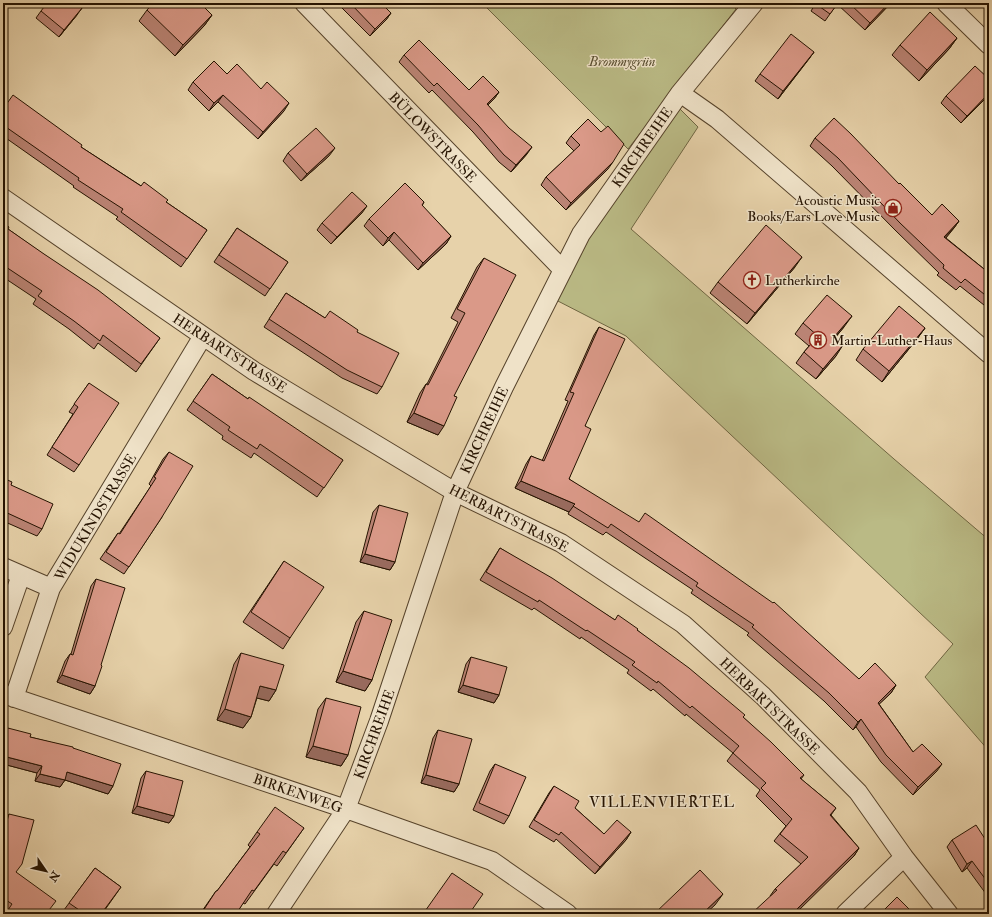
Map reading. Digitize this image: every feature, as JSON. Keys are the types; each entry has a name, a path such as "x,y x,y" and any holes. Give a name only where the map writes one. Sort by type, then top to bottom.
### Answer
{"street":[{"name":"BÜLOWSTRASSE","path":"304,3 563,270"},
{"name":"KIRCHREIHE","path":"276,914 346,809 379,722 455,492 504,387 581,234 680,93 754,3"},
{"path":"946,3 989,45"},
{"path":"680,93 717,119 989,354"},
{"name":"HERBARTSTRASSE","path":"3,198 254,371 455,492 560,543 683,624 763,696 858,792 904,857 949,914"},
{"name":"WIDUKINDSTRASSE","path":"9,696 51,588 204,336"},
{"path":"3,567 51,588"},
{"path":"3,627 21,575"},
{"name":"BIRKENWEG","path":"9,696 346,809 492,861 568,914"},
{"path":"845,914 904,857"}],"green space":[{"name":"Brommygrün","path":"482,3 730,3 736,9 628,149"},
{"path":"677,106 698,127 631,229 989,540 989,751 925,677 953,644 626,336 554,299 588,237"}],"building":[{"path":"47,3 76,3 82,8 64,30 41,11"},
{"path":"153,3 200,3 212,15 183,45 147,10"},
{"path":"350,3 381,3 391,13 375,29"},
{"path":"816,3 838,3 830,14"},
{"path":"849,3 889,3 870,23"},
{"path":"930,12 957,38 927,70 900,45"},
{"path":"791,34 814,52 783,91 760,74"},
{"path":"419,40 469,90 483,76 499,92 487,104 509,128 532,147 516,165 504,155 478,125 437,83 434,86 404,55"},
{"path":"214,61 227,74 237,64 261,89 267,82 289,103 263,132 223,95 214,103 193,82"},
{"path":"975,66 989,79 989,93 967,116 946,96"},
{"path":"13,95 82,145 81,147 141,186 144,182 168,200 166,202 207,230 187,259 121,212 123,209 78,180 79,178 3,125 3,109"},
{"path":"834,118 932,215 942,204 959,221 944,237 989,273 989,298 965,279 961,283 943,268 944,265 900,223 838,158 815,138"},
{"path":"588,119 601,132 608,126 624,144 613,162 571,203 546,177 580,145 571,136"},
{"path":"316,128 335,148 307,174 288,153"},
{"path":"405,183 424,202 422,205 451,236 423,263 394,232 388,238 369,219"},
{"path":"352,192 367,206 337,237 322,223"},
{"path":"3,223 9,227 8,229 98,290 160,338 141,364 103,335 100,341 38,296 42,291 3,265"},
{"name":"Lutherkirche","path":"766,225 802,257 755,313 718,282"},
{"path":"237,228 288,262 270,289 219,255"},
{"path":"484,258 516,275 454,396 457,397 444,426 414,413 426,384 428,385 465,313 457,309"},
{"path":"286,293 325,318 330,311 358,330 357,332 399,353 382,387 347,370 269,319"},
{"name":"Martin-Luther-Haus","path":"827,295 852,316 834,337 843,345 823,369 804,352 818,336 803,323"},
{"path":"899,306 925,328 889,371 863,349"},
{"path":"599,327 625,339 585,426 591,429 569,479 639,522 645,513 773,603 774,602 859,679 875,663 896,685 878,703 913,752 922,744 942,764 918,787 886,755 861,719 858,722 829,693 752,627 754,625 696,586 698,583 611,524 608,528 573,506 575,504 521,481 531,456 544,461 574,393 570,392"},
{"path":"212,374 343,460 324,488 260,444 257,449 228,430 230,427 193,401"},
{"path":"89,383 119,403 79,465 52,447 78,407 74,404"},
{"path":"169,452 193,466 129,567 106,552 118,533 120,534 156,478 154,477"},
{"path":"3,478 12,482 11,485 53,504 42,529 3,511"},
{"path":"379,505 408,513 395,562 365,554"},
{"path":"500,548 552,578 615,620 618,615 689,668 745,715 743,717 804,775 800,778 836,808 830,815 859,848 792,914 751,914 777,890 775,889 808,857 780,834 792,819 761,788 766,783 733,753 739,746 692,706 690,708 658,681 657,683 632,665 635,662 539,600 538,602 486,572"},
{"path":"284,561 324,587 290,638 251,612"},
{"path":"96,579 125,588 95,686 62,675 70,654 73,655"},
{"path":"364,611 392,620 372,680 343,671"},
{"path":"241,653 284,665 276,690 260,686 251,717 225,709"},
{"path":"471,657 507,667 499,695 463,685"},
{"path":"326,698 361,707 348,755 313,746"},
{"path":"4,727 31,734 30,737 73,747 121,764 113,786 67,772 65,780 40,774 42,766 3,756"},
{"path":"438,730 472,739 459,784 426,775"},
{"path":"495,764 526,777 509,816 479,803"},
{"path":"146,771 183,781 174,816 137,806"},
{"path":"554,786 579,801 575,808 604,834 617,820 631,832 600,867 561,832 559,835 534,820"},
{"path":"275,807 304,828 286,853 283,851 254,891 252,890 236,914 201,914 216,891 260,834 257,832"},
{"path":"9,814 34,820 22,864 16,872 56,901 46,914 6,913 12,904 3,898 3,835"},
{"path":"976,825 989,845 989,884 972,861 967,864 952,840"},
{"path":"95,868 121,887 101,914 85,914 69,903"},
{"path":"700,870 723,894 702,914 654,914"},
{"path":"452,873 483,894 469,914 423,914"},
{"path":"897,897 914,914 880,914"}],"place":[{"name":"Acoustic Music Books/Ears Love Music","path":"893,208"},
{"name":"Lutherkirche","path":"752,280"},
{"name":"Martin-Luther-Haus","path":"818,340"}],"district":[{"name":"VILLENVIERTEL","path":"662,802"}]}
